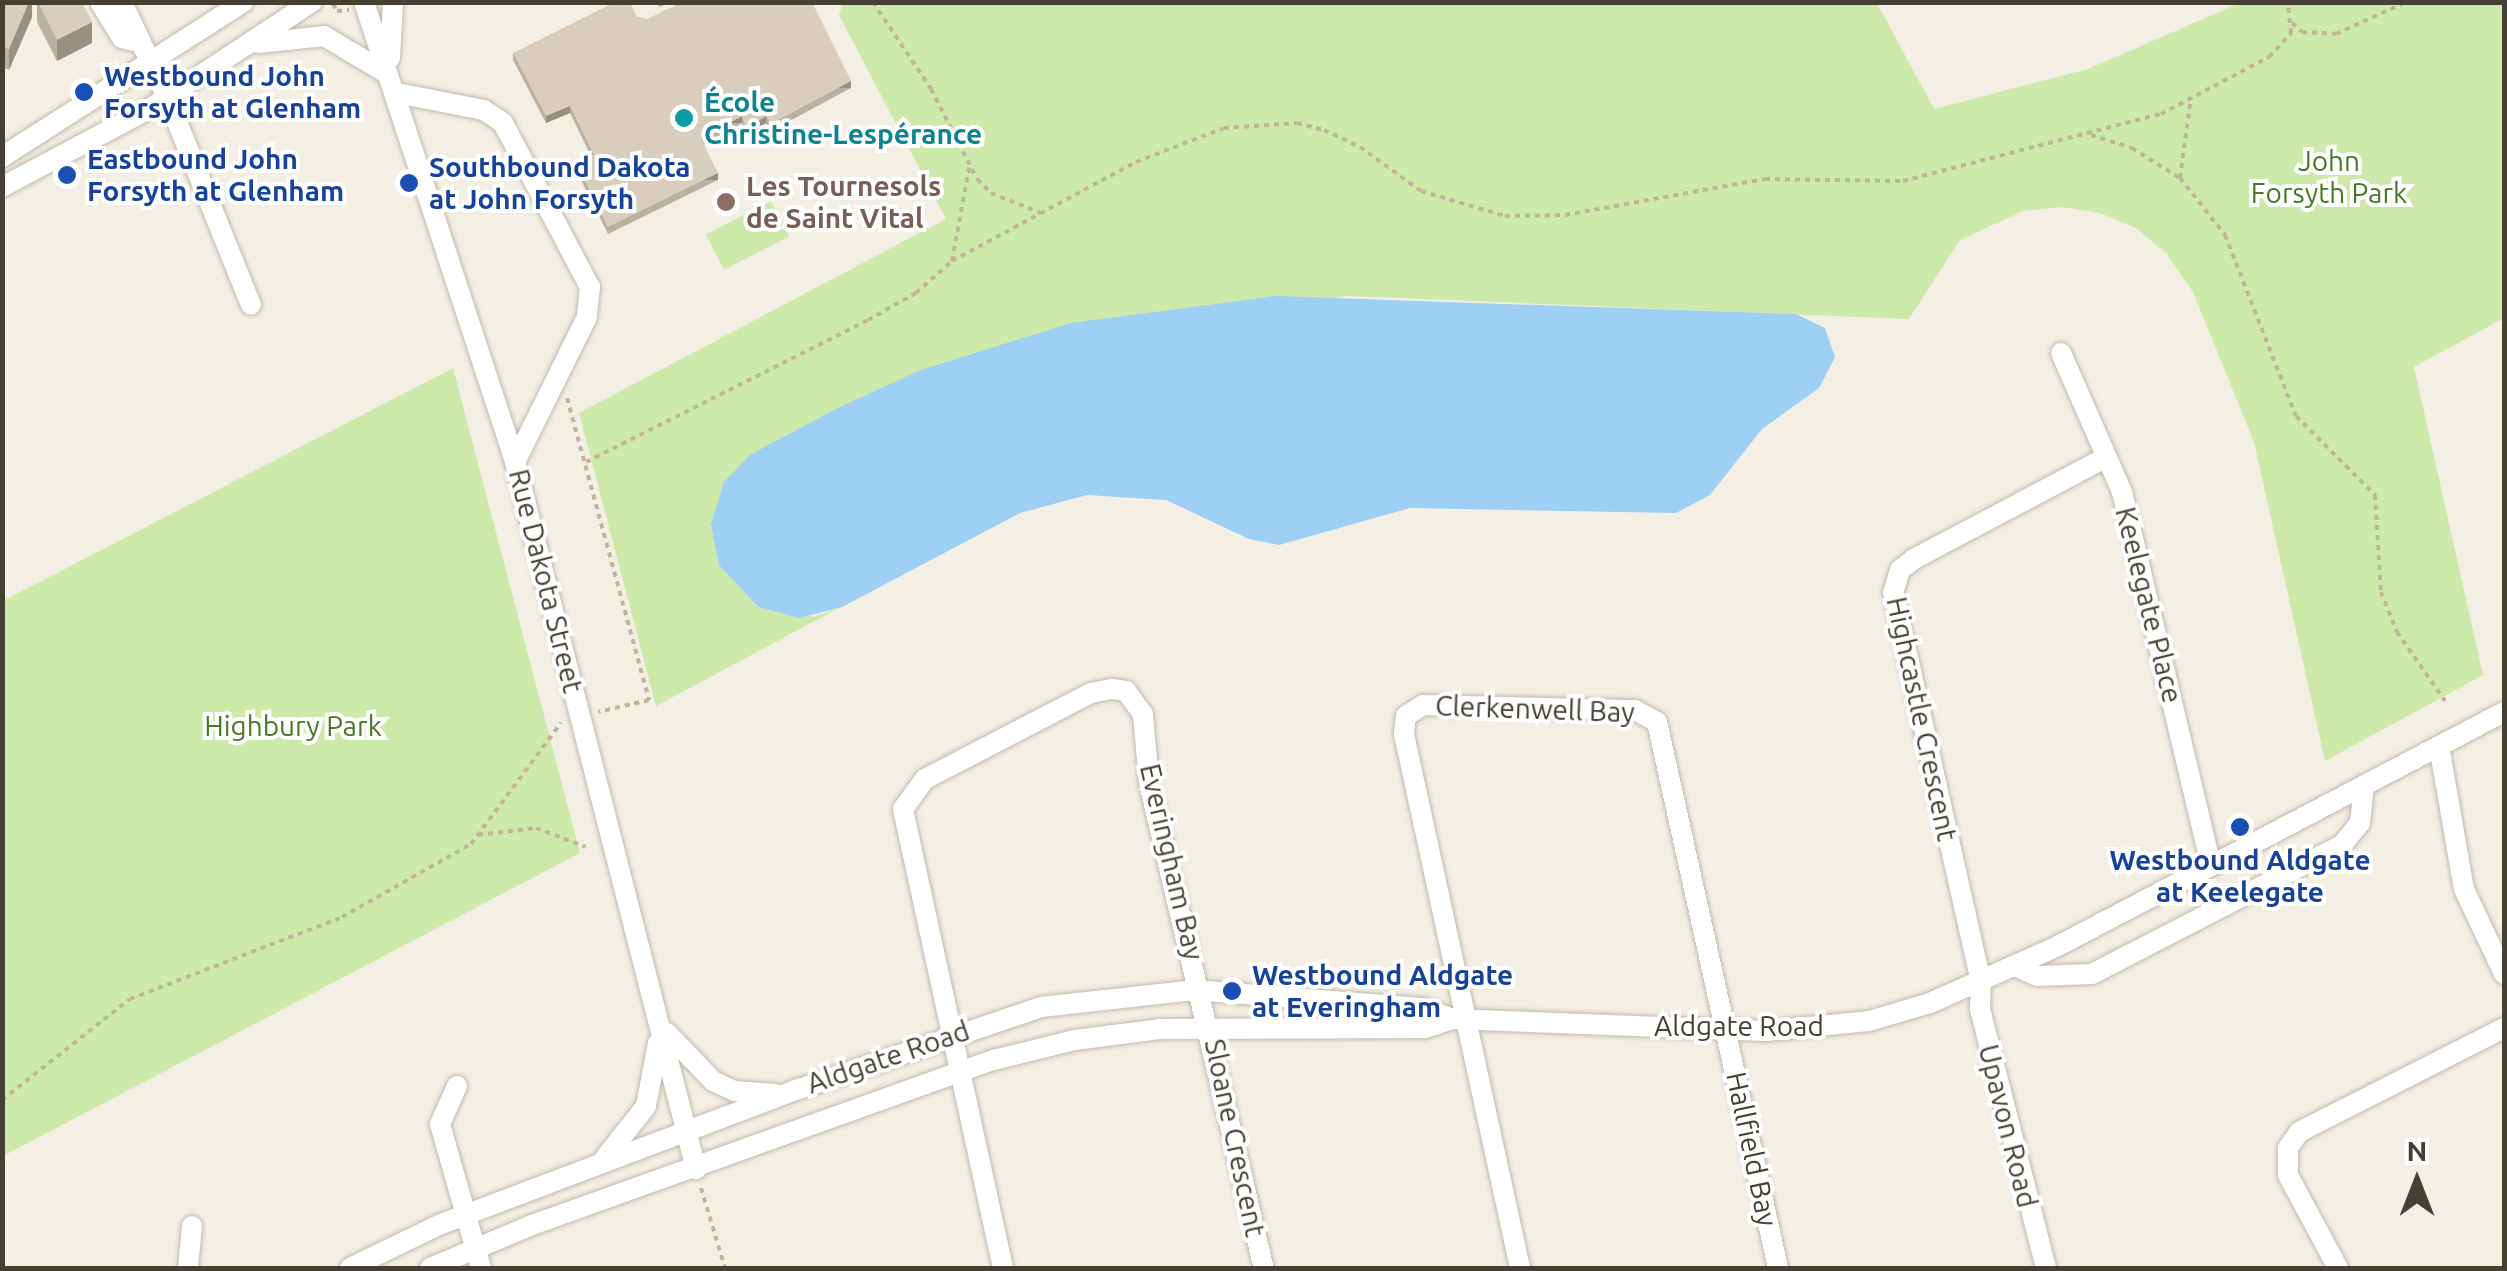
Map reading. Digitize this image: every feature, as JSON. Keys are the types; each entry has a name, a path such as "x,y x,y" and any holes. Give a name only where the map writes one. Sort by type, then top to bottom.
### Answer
{"street":[{"path":"100,2 122,38 138,42"},
{"path":"122,2 138,28 138,42 159,80 250,305"},
{"path":"2,186 159,80 242,2"},
{"path":"243,48 312,2"},
{"path":"393,84 394,2"},
{"name":"Rue Dakota Street","path":"356,6 393,84 515,462 696,1169"},
{"path":"2,157 159,80 243,48 324,36 393,84 484,110 504,123 590,287 587,317 515,462"},
{"name":"Keelegate Place","path":"2061,352 2126,508 2211,866"},
{"name":"Highcastle Crescent","path":"1981,982 1892,605 1894,582 1928,550 2107,457"},
{"name":"Everingham Bay","path":"954,1043 904,820 907,797 924,780 1100,689 1126,691 1144,714 1149,783 1207,1009"},
{"name":"Clerkenwell Bay","path":"1520,1268 1459,1019 1404,734 1414,710 1439,702 1636,710 1657,722 1726,1030"},
{"name":"Aldgate Road","path":"430,1268 594,1166 787,1093 954,1043 1082,998 1425,1028 1459,1019 1726,1030 1819,1030 1869,1021 2015,966 2502,716"},
{"path":"2439,746 2464,889 2504,974"},
{"path":"2015,966 2072,980 2109,966 2342,845 2360,824 2364,786"},
{"name":"Upavon Road","path":"1981,982 1982,1018 2046,1268"},
{"name":"Aldgate Road","path":"350,1268 472,1242 696,1169 960,1073 1075,1040 1207,1009 1441,1010 1459,1019"},
{"name":"Sloane Crescent","path":"1207,1009 1264,1268"},
{"path":"659,1021 682,1054 714,1081 734,1091 787,1093"},
{"path":"594,1166 621,1144 646,1106 659,1021"},
{"path":"2338,1268 2288,1175 2288,1148 2299,1132 2504,1028"},
{"name":"Hallfield Bay","path":"1726,1030 1778,1268"},
{"path":"954,1043 1003,1268"},
{"path":"456,1086 440,1124 472,1242"},
{"path":"188,1268 192,1226"}],"path":[{"path":"332,2 337,12 335,23"},
{"path":"659,2 666,17"},
{"path":"874,2 932,89 970,165 991,193 1041,213"},
{"path":"2288,2 2292,23 2302,32 2336,34 2406,2"},
{"path":"337,12 356,6"},
{"path":"586,462 868,320 916,293 952,261 1160,150 1253,123 1324,130 1360,147 1420,191 1504,216 1581,213 1765,179 1903,182 2161,114 2270,57 2292,23"},
{"path":"2180,178 2191,98"},
{"path":"2086,134 2132,148 2180,178 2238,260 2272,366 2296,416 2374,495 2381,592 2398,632 2445,701"},
{"path":"952,261 970,165"},
{"path":"2,1100 130,999 372,903 478,835 552,728 580,716 649,700 566,395"},
{"path":"478,835 536,828 586,847"},
{"path":"696,1169 726,1268"}],"green space":[{"name":"John Forsyth Park","path":"843,3 1877,3 1934,109 2088,69 2240,3 2504,3 2504,318 2414,367 2483,675 2325,761 2254,442 2193,292 2166,253 2136,228 2100,213 2062,207 2023,211 1960,240 1909,319 1347,296 921,370 751,454 719,565 758,607 814,617 841,607 656,706 579,413 946,219 839,15"},
{"path":"771,201 789,237 724,270 706,234"},
{"name":"Highbury Park","path":"453,368 580,853 3,1156 3,601"}],"water":[{"path":"1275,296 1796,314 1825,328 1835,357 1819,388 1762,429 1710,495 1676,513 1410,508 1279,545 1249,539 1166,500 1087,495 1020,513 842,607 799,618 758,607 719,565 711,524 724,482 751,454 840,407 921,370 1071,323"}],"building":[{"path":"2,2 29,2 9,49 2,46"},
{"path":"38,2 82,2 92,22 57,40"},
{"name":"École Christine-Lespérance","path":"615,2 630,2 637,17 647,19 683,2 812,2 851,81 771,124 766,116 746,128 742,116 701,139 718,173 608,227 576,162 594,155 570,106 546,116 513,53"}],"place":[{"name":"Westbound John Forsyth at Glenham","path":"84,92"},
{"name":"École Christine-Lespérance","path":"684,118"},
{"name":"Eastbound John Forsyth at Glenham","path":"67,175"},
{"name":"Southbound Dakota at John Forsyth","path":"409,183"},
{"name":"Les Tournesols de Saint Vital","path":"726,202"},
{"name":"Westbound Aldgate at Keelegate","path":"2240,827"},
{"name":"Westbound Aldgate at Everingham","path":"1232,991"}]}
